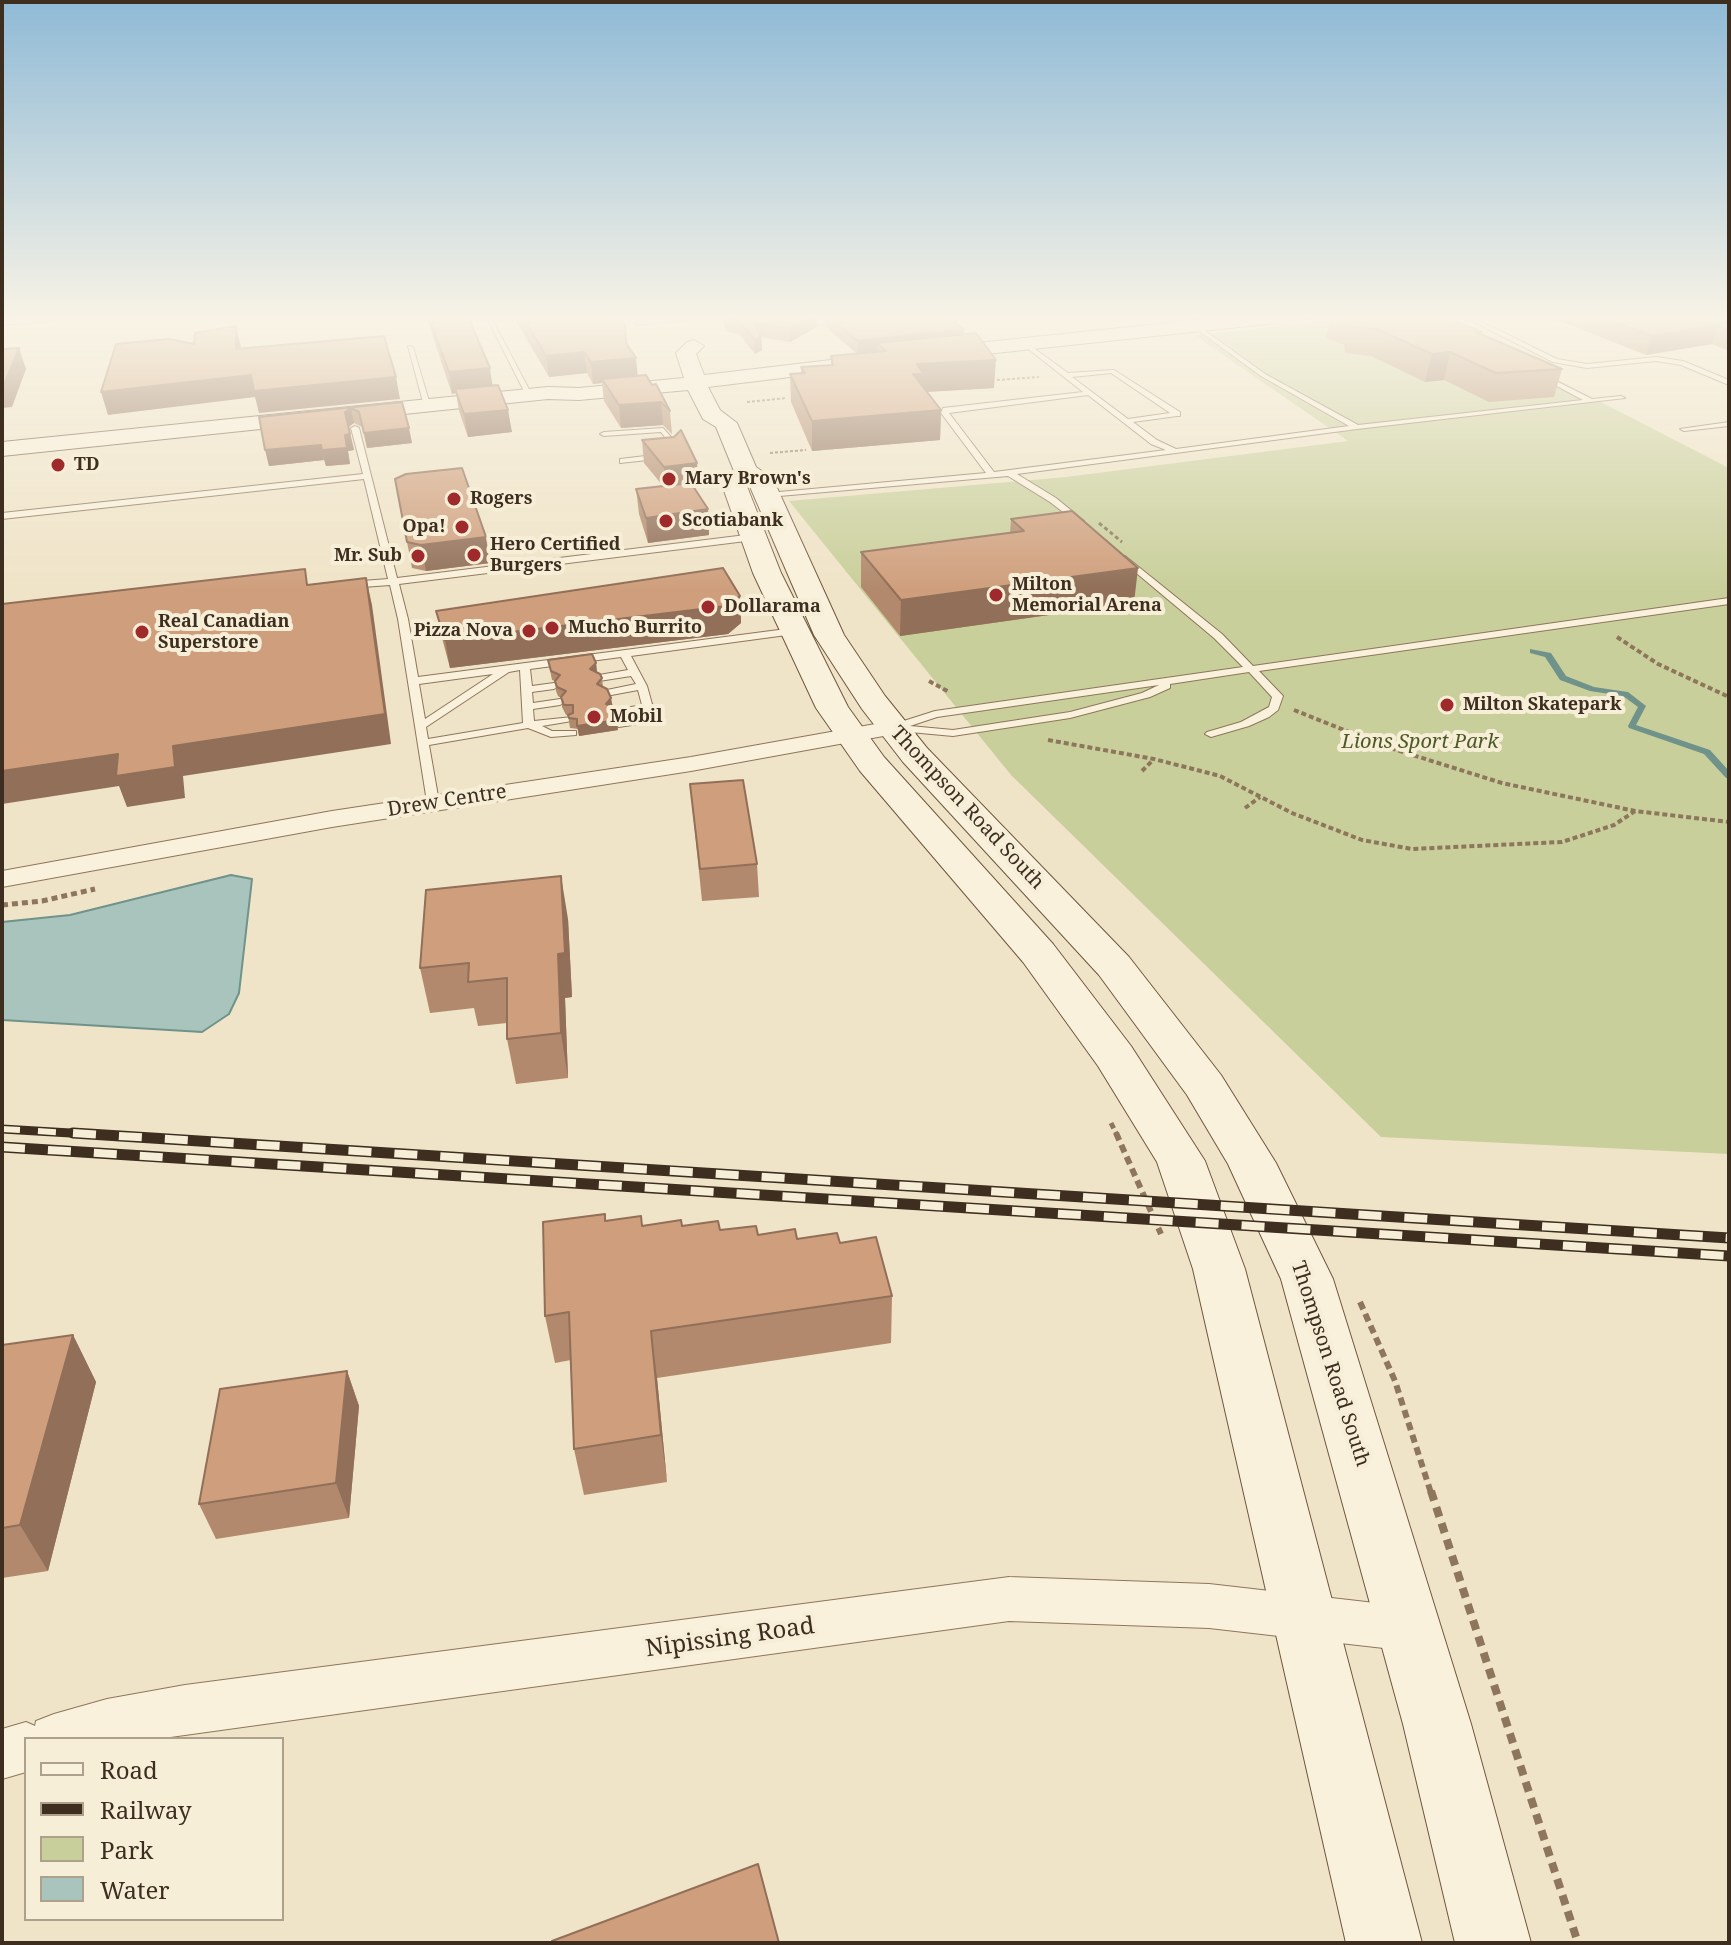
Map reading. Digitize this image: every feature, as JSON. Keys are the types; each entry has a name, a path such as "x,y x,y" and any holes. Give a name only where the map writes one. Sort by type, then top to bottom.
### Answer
{"main road":[{"path":"2,449 409,408"},
{"name":"Thompson Road South","path":"710,408 711,414 726,423 746,471 761,479 871,731 872,764 1038,953 1115,1057 1181,1161 1219,1269 1384,1943"},
{"path":"315,418 355,428 386,410"},
{"name":"Thompson Road South","path":"746,471 733,482 794,631 832,708 871,731 1114,966 1205,1086 1252,1163 1307,1279 1410,1629 1493,1943"}],"street":[{"name":"Drew Centre","path":"2,879 433,802 691,764 871,731"},
{"name":"Nipissing Road","path":"61,1737 107,1724 185,1709 1009,1599 1209,1606 1410,1629"},
{"path":"2,1754 24,1748"}],"lane":[{"path":"965,408 946,410 945,413 991,474"},
{"path":"1110,408 1154,442 1173,450"},
{"path":"1127,421 1177,414 1168,408"},
{"path":"1322,408 1357,427"},
{"path":"768,495 1009,473 1173,450 1529,408"},
{"path":"1684,429 1729,424"},
{"path":"355,428 394,581 433,802"},
{"path":"604,434 663,430 678,449 673,455 623,461"},
{"path":"1009,473 1053,500 1085,526"},
{"path":"2,516 368,476"},
{"path":"338,586 754,537"},
{"path":"1118,554 1218,636 1278,696 1274,708 1265,715 1211,734"},
{"path":"871,731 935,714 1729,601"},
{"path":"414,681 794,631"},
{"path":"617,718 650,713 642,686 625,654"},
{"path":"525,667 529,725"},
{"path":"421,726 507,669"},
{"path":"599,678 634,672"},
{"path":"871,731 953,733 1070,715 1146,695 1181,679"},
{"path":"527,690 554,686"},
{"path":"606,693 642,686"},
{"path":"527,707 560,702"},
{"path":"424,743 568,719"},
{"path":"529,725 551,734 572,733"}],"path":[{"path":"770,453 806,450"},
{"path":"1591,620 1658,664 1729,697"},
{"path":"1276,701 1384,746 1502,783 1635,811 1729,822"},
{"path":"1038,739 1154,759 1220,776 1292,813 1362,840 1412,849 1562,842 1614,825 1635,811"},
{"path":"1142,771 1154,759"},
{"path":"1245,808 1260,797"},
{"path":"1104,1110 1126,1152 1166,1246"}],"green space":[{"name":"Lions Sport Park","path":"1300,408 1612,408 1729,468 1729,1154 1381,1137 1011,775 789,501 1066,477 1348,441"}],"water":[{"path":"231,875 252,879 239,993 229,1014 202,1032 2,1020 2,922 70,915"}],"building":[{"path":"347,408 404,408 409,428 364,433 359,412 351,408 345,412 350,434 345,435 347,448 322,450 321,445 265,450 259,417"},
{"path":"462,408 508,410 464,414"},
{"path":"806,408 941,410 812,421"},
{"path":"681,430 697,463 664,467 642,440 674,437"},
{"path":"462,468 486,537 421,545 407,542 395,479 406,474"},
{"path":"691,483 708,509 646,518 636,489"},
{"path":"1072,511 1138,568 901,600 861,552 1024,531 1011,519"},
{"path":"723,568 740,596 726,606 445,640 436,611"},
{"path":"305,569 307,585 366,578 385,714 173,746 175,767 116,776 118,754 2,771 2,604"},
{"path":"592,654 596,663 590,669 600,674 602,678 597,684 607,689 611,698 606,704 614,709 609,715 617,720 577,726 577,719 568,715 573,713 573,705 564,705 561,697 566,691 557,687 555,681 560,675 551,671 548,660"},
{"path":"743,780 757,864 700,869 690,784"},
{"path":"561,876 565,953 558,954 561,1033 507,1039 507,978 468,982 469,963 420,968 426,890"},
{"path":"605,1214 605,1221 641,1216 642,1226 681,1220 682,1226 718,1221 720,1230 756,1226 758,1235 795,1229 797,1239 837,1233 840,1243 876,1237 892,1296 651,1331 661,1435 574,1449 569,1312 545,1316 543,1222"},
{"path":"73,1335 20,1525 2,1528 2,1345"},
{"path":"347,1371 336,1483 199,1504 220,1389"},
{"path":"758,1864 779,1943 552,1943 552,1941"}],"waterway":[{"path":"1533,651 1548,655 1563,678 1593,689 1625,694 1642,706 1632,726 1707,752 1729,776"}],"railway":[{"path":"2,1129 99,1135"},
{"path":"73,1133 99,1135"},
{"path":"99,1135 105,1135"},
{"path":"99,1135 1729,1238"},
{"path":"2,1147 1729,1256"}],"place":[{"name":"TD","path":"58,465"},
{"name":"Mary Brown's","path":"669,479"},
{"name":"Rogers","path":"454,499"},
{"name":"Scotiabank","path":"666,521"},
{"name":"Opa!","path":"462,527"},
{"name":"Hero Certified Burgers","path":"474,555"},
{"name":"Mr. Sub","path":"418,556"},
{"name":"Milton Memorial Arena","path":"996,595"},
{"name":"Dollarama","path":"708,607"},
{"name":"Mucho Burrito","path":"552,628"},
{"name":"Pizza Nova","path":"529,631"},
{"name":"Real Canadian Superstore","path":"142,632"},
{"name":"Milton Skatepark","path":"1447,705"},
{"name":"Mobil","path":"594,717"}]}
